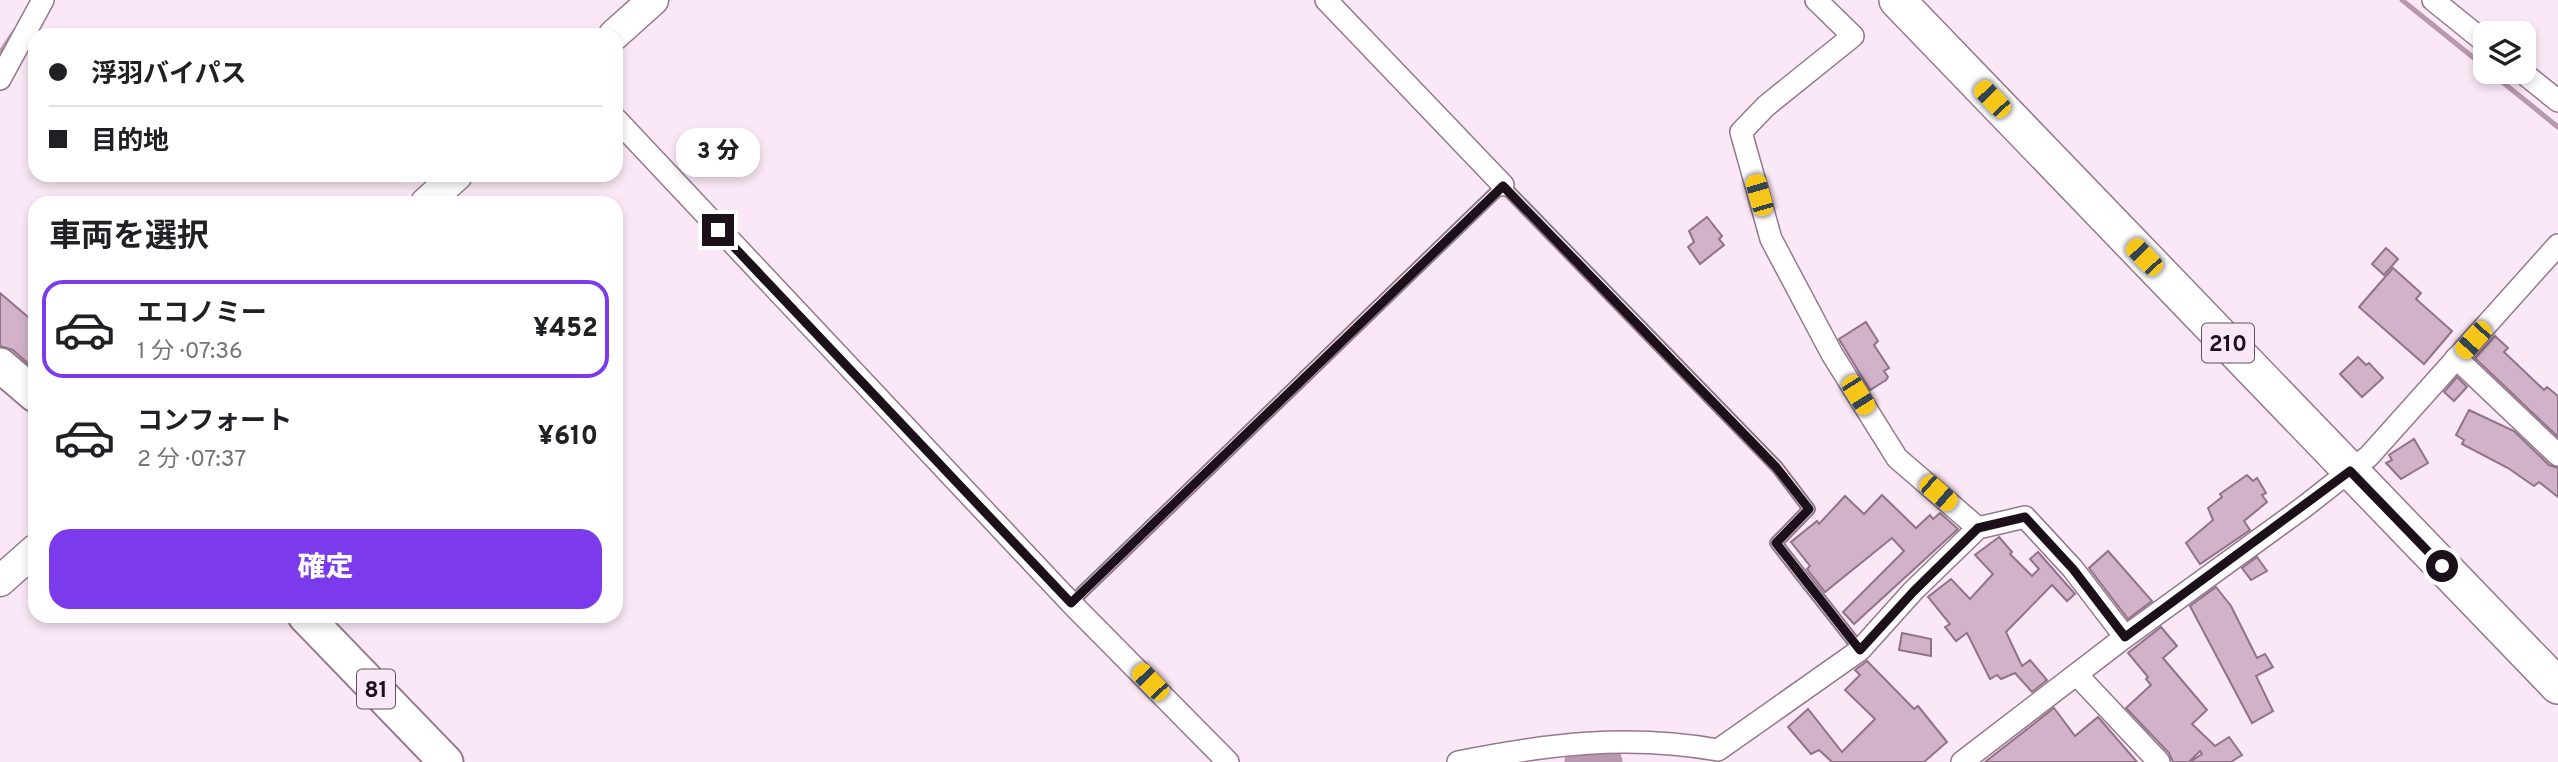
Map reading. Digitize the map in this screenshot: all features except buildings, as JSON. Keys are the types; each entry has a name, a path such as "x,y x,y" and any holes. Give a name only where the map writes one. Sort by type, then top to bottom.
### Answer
{"highway":[{"name":"210","path":"1897,0 2558,686"}],"main road":[{"path":"622,28 653,0"},
{"path":"434,196 449,182"},
{"path":"0,365 28,389"},
{"path":"0,581 28,556"},
{"name":"81","path":"312,623 446,762"}],"street":[{"path":"0,79 43,0"},
{"path":"1326,0 1503,186"},
{"path":"1816,0 1853,36 1766,106 1741,132 1771,239 1832,354 1898,458 1978,528"},
{"path":"2434,0 2473,32"},
{"path":"2536,83 2558,101"},
{"path":"623,126 1071,603 1228,762"},
{"path":"1962,762 2369,456 2558,245"},
{"path":"2456,358 2558,455"},
{"path":"1458,762 1541,745 1667,741 1718,750 1860,650 1913,592 1978,528 2025,517 2073,569 2125,637"},
{"path":"2077,676 2159,762"}],"lane":[{"path":"1071,603 1503,186 1776,467 1809,509 1776,543 1860,650"}],"waterway":[{"path":"2402,0 2473,57"},
{"path":"0,53 15,31"},
{"path":"2505,84 2558,127"},
{"path":"1581,762 1606,762"}],"route":[{"path":"718,230 1071,603 1503,186 1776,467 1809,509 1776,543 1860,650 1913,592 1978,528 2025,517 2073,569 2125,637 2304,508 2350,471 2442,566"}]}
